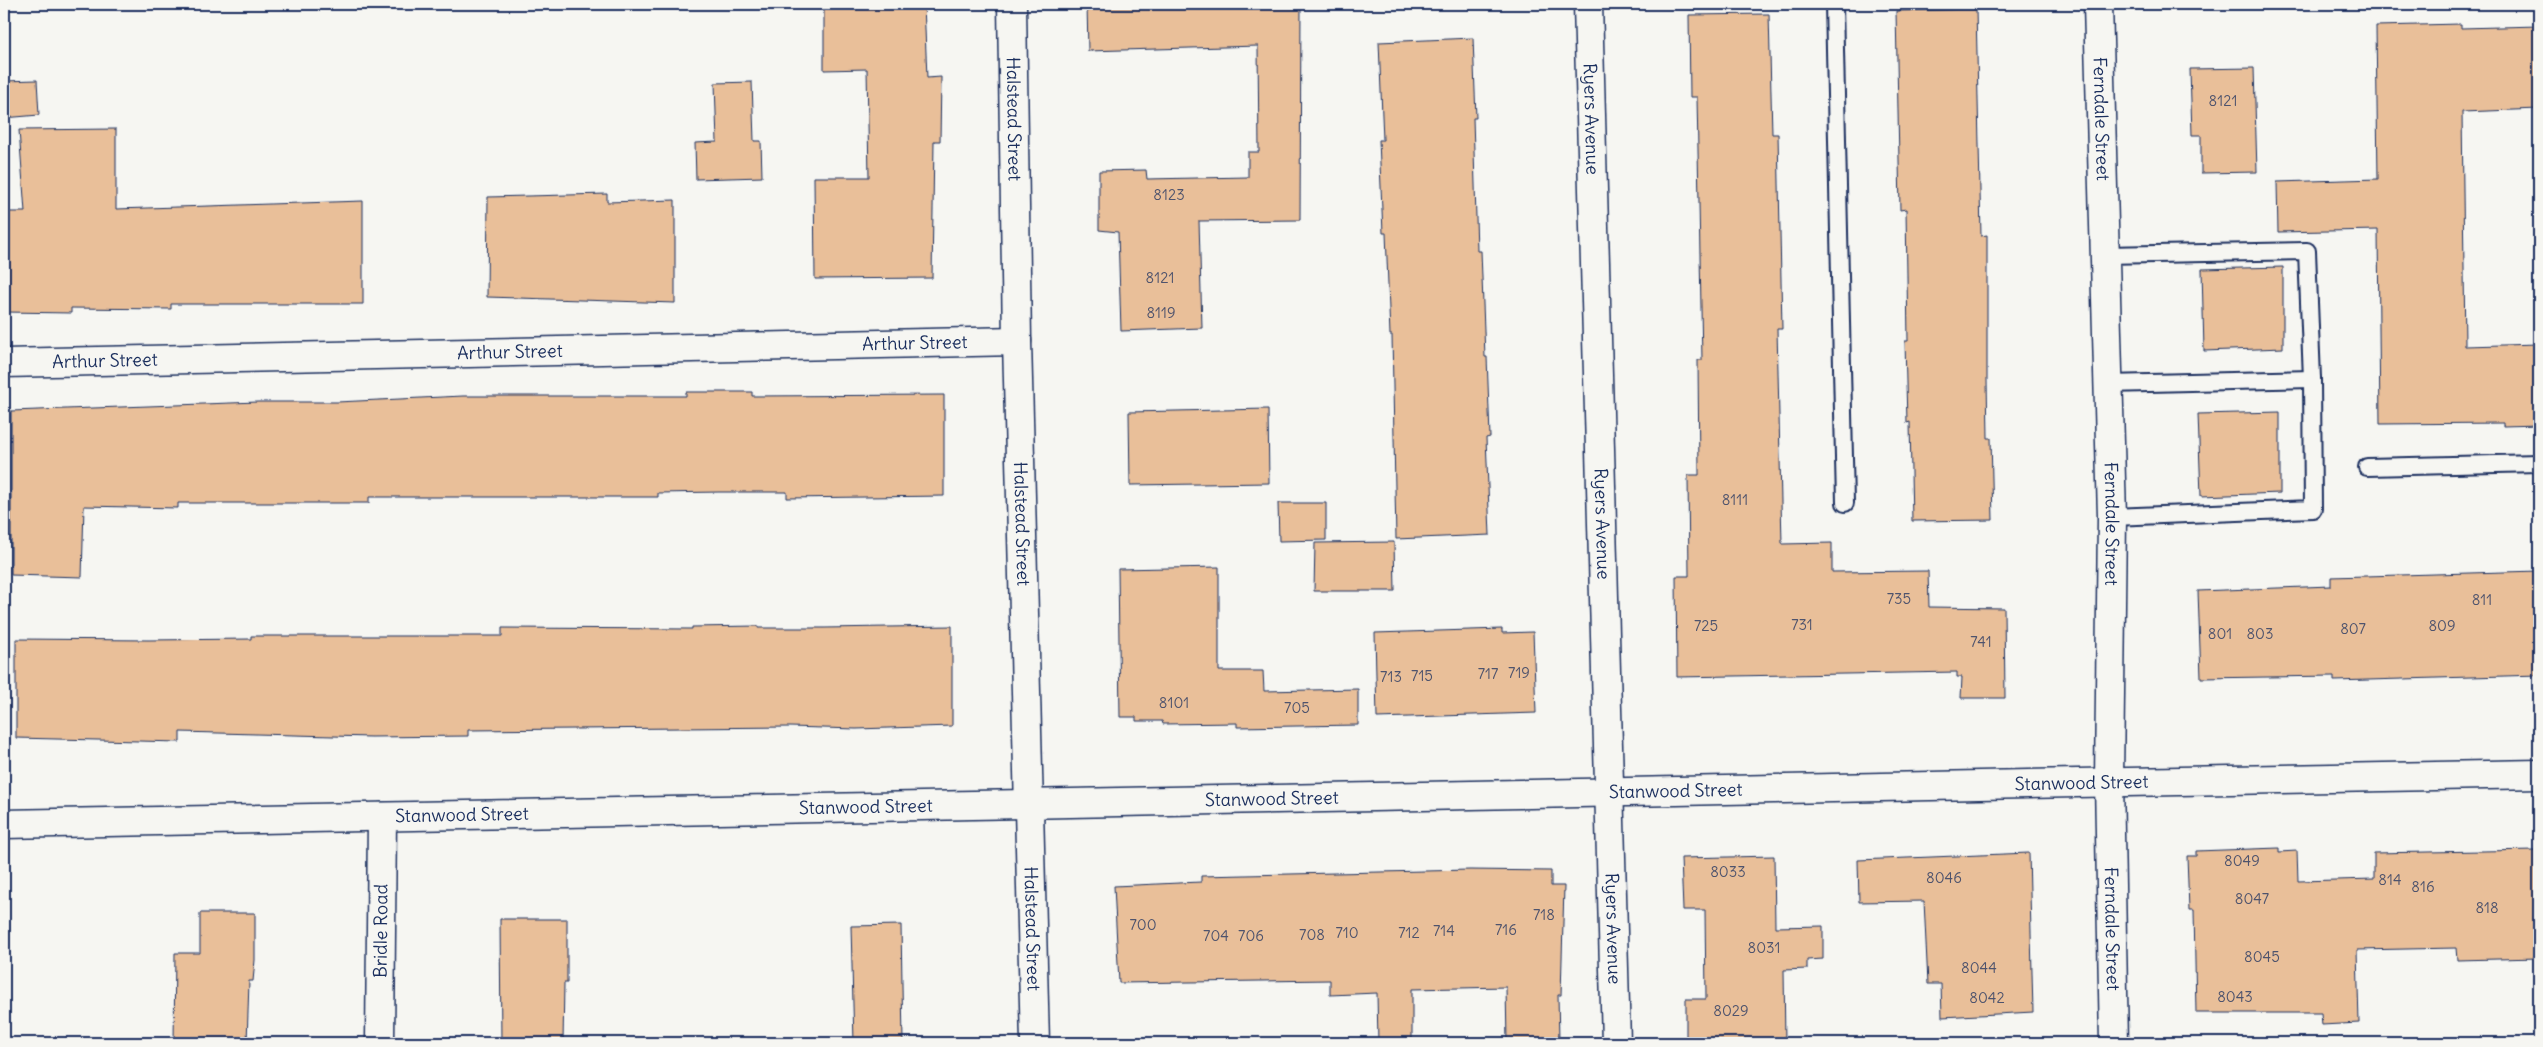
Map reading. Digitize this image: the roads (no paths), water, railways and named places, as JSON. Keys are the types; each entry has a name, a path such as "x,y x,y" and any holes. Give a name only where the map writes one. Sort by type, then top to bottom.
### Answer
{"street":[{"name":"Halstead Street","path":"1012,4 1017,342 1035,1043"},
{"name":"Ryers Avenue","path":"1588,4 1616,1043"},
{"name":"Ferndale Street","path":"2098,4 2112,517 2109,781 2114,1043"},
{"name":"Arthur Street","path":"4,363 1017,342"},
{"name":"Stanwood Street","path":"4,824 1610,794 2109,781 2539,774"},
{"name":"Bridle Road","path":"380,1043 382,817"}],"lane":[{"path":"1834,4 1845,504"},
{"path":"2105,255 2307,251 2312,379 2313,509 2112,517"},
{"path":"2108,384 2312,379"},
{"path":"2367,467 2539,462"}]}
